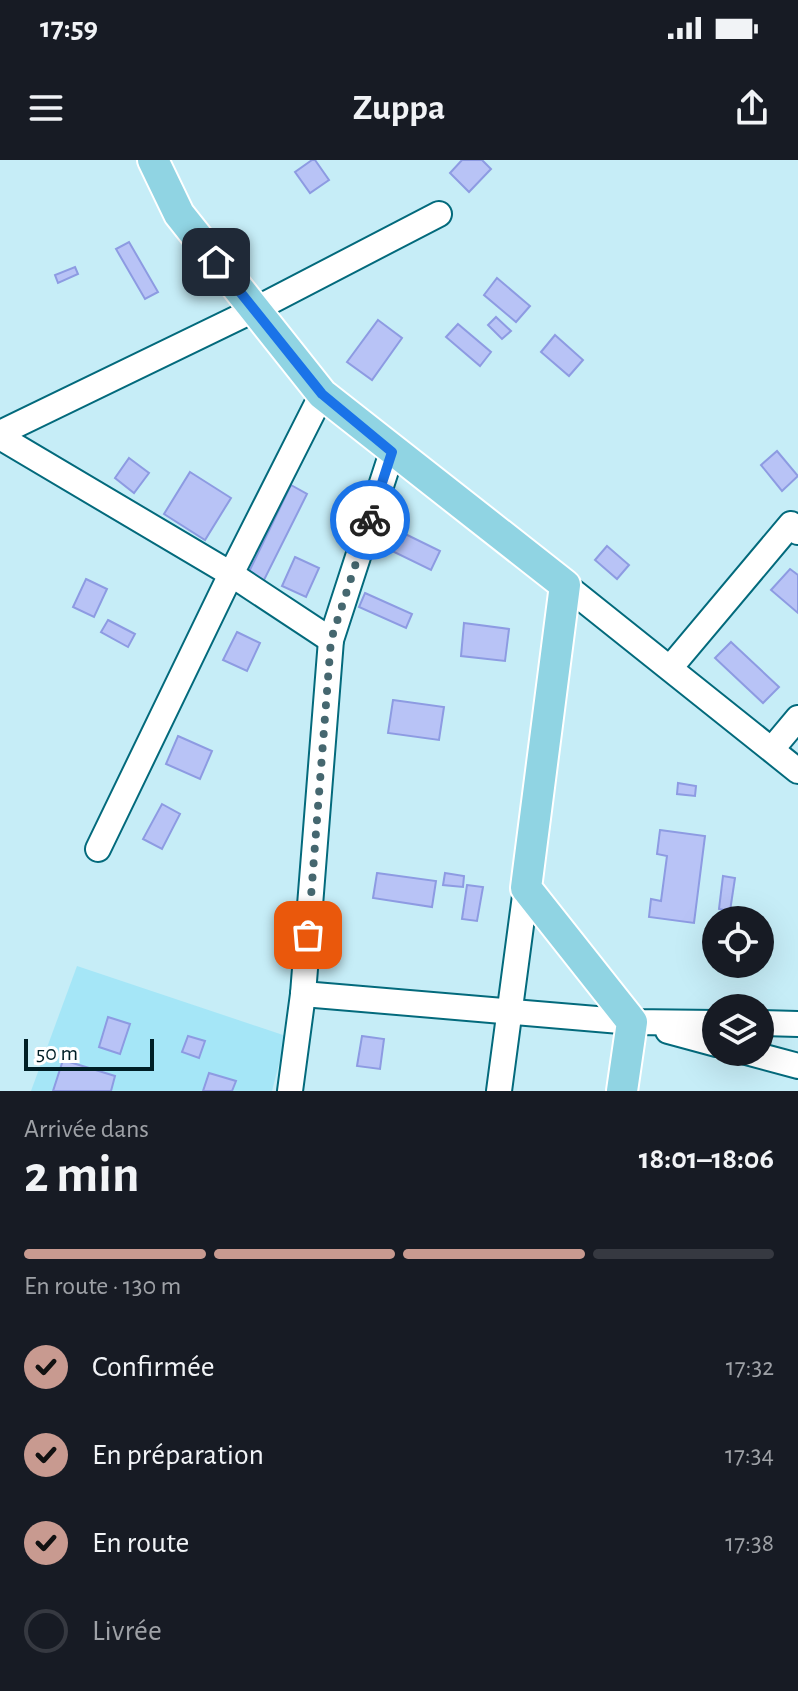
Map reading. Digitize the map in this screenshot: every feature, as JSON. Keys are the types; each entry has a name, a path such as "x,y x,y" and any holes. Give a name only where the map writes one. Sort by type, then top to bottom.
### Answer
{"main road":[{"path":"153,160 179,214 322,394 565,585 526,888 632,1022 622,1091"}],"street":[{"path":"0,435 254,310 439,214"},
{"path":"98,849 322,394"},
{"path":"0,435 231,574 331,640"},
{"path":"290,1091 303,994 331,640 392,452"},
{"path":"670,668 791,524 798,532"},
{"path":"565,585 798,771"},
{"path":"772,749 798,718"},
{"path":"499,1091 526,888"},
{"path":"303,994 632,1022 702,1023"},
{"path":"632,1022 702,1040"},
{"path":"774,1023 798,1024"},
{"path":"774,1060 798,1066"}],"shaded area":[{"path":"77,966 286,1036 272,1091 31,1091"}],"building":[{"path":"312,160 329,180 310,193 295,172"},
{"path":"462,160 482,160 491,169 469,192 450,173"},
{"path":"129,242 158,292 145,299 116,249"},
{"path":"75,267 78,274 58,283 55,275"},
{"path":"497,278 530,306 516,322 484,295"},
{"path":"496,317 511,331 502,339 488,325"},
{"path":"378,320 402,338 372,380 347,362"},
{"path":"458,324 491,352 480,366 446,337"},
{"path":"555,335 583,360 569,376 541,352"},
{"path":"777,451 798,476 782,491 761,465"},
{"path":"129,458 149,473 134,493 115,478"},
{"path":"190,472 231,498 205,540 164,514"},
{"path":"291,485 307,494 260,588 245,580"},
{"path":"395,529 440,551 431,570 386,548"},
{"path":"607,546 629,565 617,579 595,560"},
{"path":"295,557 319,568 306,597 282,586"},
{"path":"790,569 798,575 798,613 771,590"},
{"path":"86,579 107,589 94,617 73,607"},
{"path":"365,593 412,614 406,628 359,607"},
{"path":"108,620 135,634 128,647 101,632"},
{"path":"464,623 509,629 505,661 461,656"},
{"path":"237,632 260,643 247,671 223,660"},
{"path":"731,642 779,687 763,703 715,658"},
{"path":"393,700 444,707 439,740 388,733"},
{"path":"178,736 212,751 200,779 166,764"},
{"path":"678,783 696,786 695,796 677,794"},
{"path":"162,804 180,814 162,849 143,839"},
{"path":"660,830 705,836 694,923 649,917 651,899 661,901 667,856 657,854"},
{"path":"377,873 436,881 432,907 373,898"},
{"path":"445,873 464,876 463,887 443,885"},
{"path":"723,876 735,878 731,906 719,906"},
{"path":"467,885 483,887 477,921 462,919"},
{"path":"108,1017 130,1024 120,1054 99,1047"},
{"path":"188,1036 205,1041 199,1058 182,1052"},
{"path":"362,1036 384,1039 380,1069 357,1066"},
{"path":"63,1060 115,1076 111,1091 53,1091"},
{"path":"209,1073 236,1081 232,1091 203,1091"}],"way so far":[{"path":"308,935 331,640 370,520"}],"route":[{"path":"216,262 322,394 392,452 370,520"}]}
